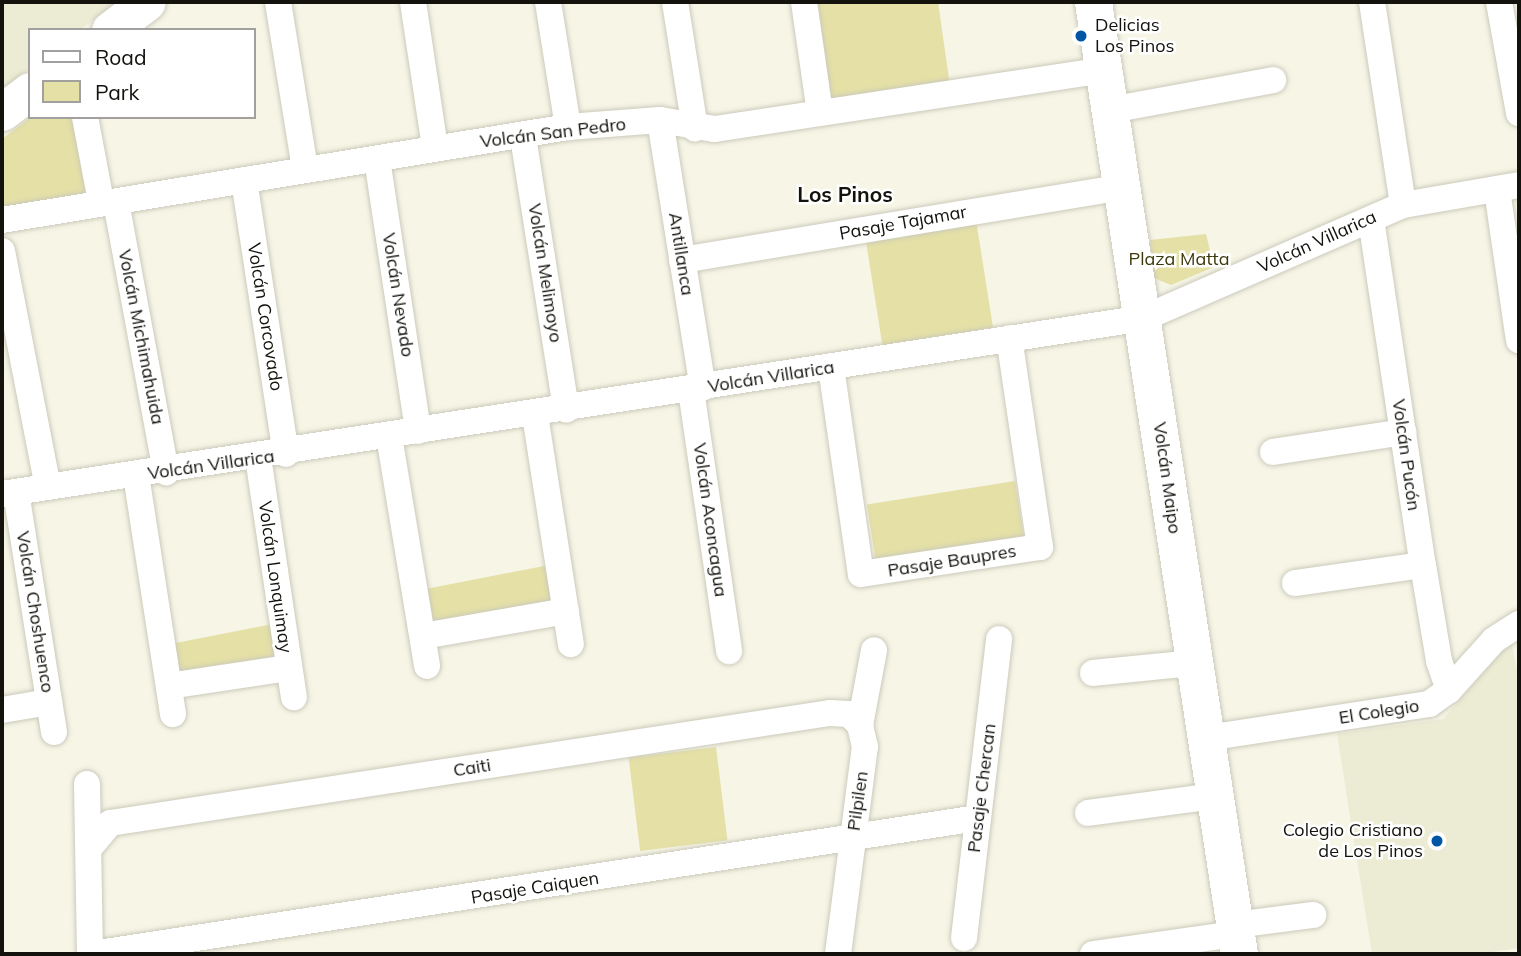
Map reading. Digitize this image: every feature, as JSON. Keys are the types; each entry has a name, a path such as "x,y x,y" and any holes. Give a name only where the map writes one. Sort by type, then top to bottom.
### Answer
{"street":[{"path":"113,28 147,2"},
{"path":"278,2 305,168"},
{"path":"413,2 435,147"},
{"path":"548,2 568,127"},
{"path":"675,2 695,128"},
{"path":"804,2 820,113"},
{"name":"Volcán Maipo","path":"1093,2 1124,187 1237,938"},
{"path":"1372,2 1403,205"},
{"path":"1499,2 1519,113"},
{"name":"Volcán San Pedro","path":"2,220 305,168 377,159 435,147 523,137 568,127 660,120 695,128 820,113 1104,69"},
{"path":"1110,110 1273,80"},
{"path":"2,112 28,92"},
{"name":"Volcán Michimahuida","path":"86,119 108,202 166,472"},
{"name":"Antillanca","path":"660,120 682,260 697,389"},
{"name":"Volcán Melimoyo","path":"523,137 566,410"},
{"name":"Volcán Nevado","path":"377,159 418,431"},
{"name":"Volcán Corcovado","path":"244,180 286,454"},
{"name":"Pasaje Tajamar","path":"682,260 1124,187"},
{"path":"1508,187 1519,340"},
{"name":"Volcán Villarica","path":"9,493 286,454 1144,318 1403,205 1508,187"},
{"name":"Volcán Pucón","path":"1371,219 1423,565 1439,661 1449,690"},
{"path":"2,251 48,487"},
{"name":"Pasaje Baupres","path":"831,367 861,574 1040,547 1009,338"},
{"name":"Volcán Aconcagua","path":"697,389 729,651"},
{"path":"535,415 571,644"},
{"path":"1273,452 1403,432"},
{"path":"389,436 427,666"},
{"name":"Volcán Lonquimay","path":"258,457 294,697"},
{"path":"136,475 173,714"},
{"name":"Volcán Choshuenco","path":"9,493 54,732"},
{"path":"1295,583 1423,565"},
{"path":"423,636 566,611"},
{"name":"El Colegio","path":"1207,738 1429,704 1449,690 1494,640 1519,624"},
{"name":"Pasaje Chercan","path":"964,938 999,639"},
{"name":"Pilpilen","path":"838,954 865,747 860,725 874,650"},
{"path":"1093,673 1194,663"},
{"path":"169,686 288,668"},
{"path":"2,710 49,702"},
{"name":"Caiti","path":"91,846 110,823 830,713 849,714 860,725"},
{"path":"87,784 91,846 91,954"},
{"path":"1088,813 1216,796"},
{"name":"Pasaje Caiquen","path":"91,954 852,841 978,818"},
{"path":"1093,954 1237,938 1313,915"}],"shaded area":[{"path":"2,2 117,2 83,28 28,28 28,70 2,89"},
{"name":"Colegio Cristiano de Los Pinos","path":"1511,641 1519,679 1519,948 1478,954 1372,954 1337,734 1443,719"}],"green space":[{"path":"815,2 938,2 950,86 831,102"},
{"path":"28,119 74,119 89,196 2,209 2,139"},
{"path":"976,220 993,328 882,345 865,238"},
{"name":"Plaza Matta","path":"1206,234 1214,267 1171,285 1154,278 1150,240"},
{"path":"1015,481 1024,539 876,563 867,504"},
{"path":"549,565 557,606 432,630 424,589"},
{"path":"273,624 282,670 181,690 172,644"},
{"path":"716,747 727,840 640,851 629,758"}],"place":[{"name":"Delicias Los Pinos","path":"1081,36"},
{"name":"Colegio Cristiano de Los Pinos","path":"1437,841"}],"district":[{"name":"Los Pinos","path":"845,194"}]}
